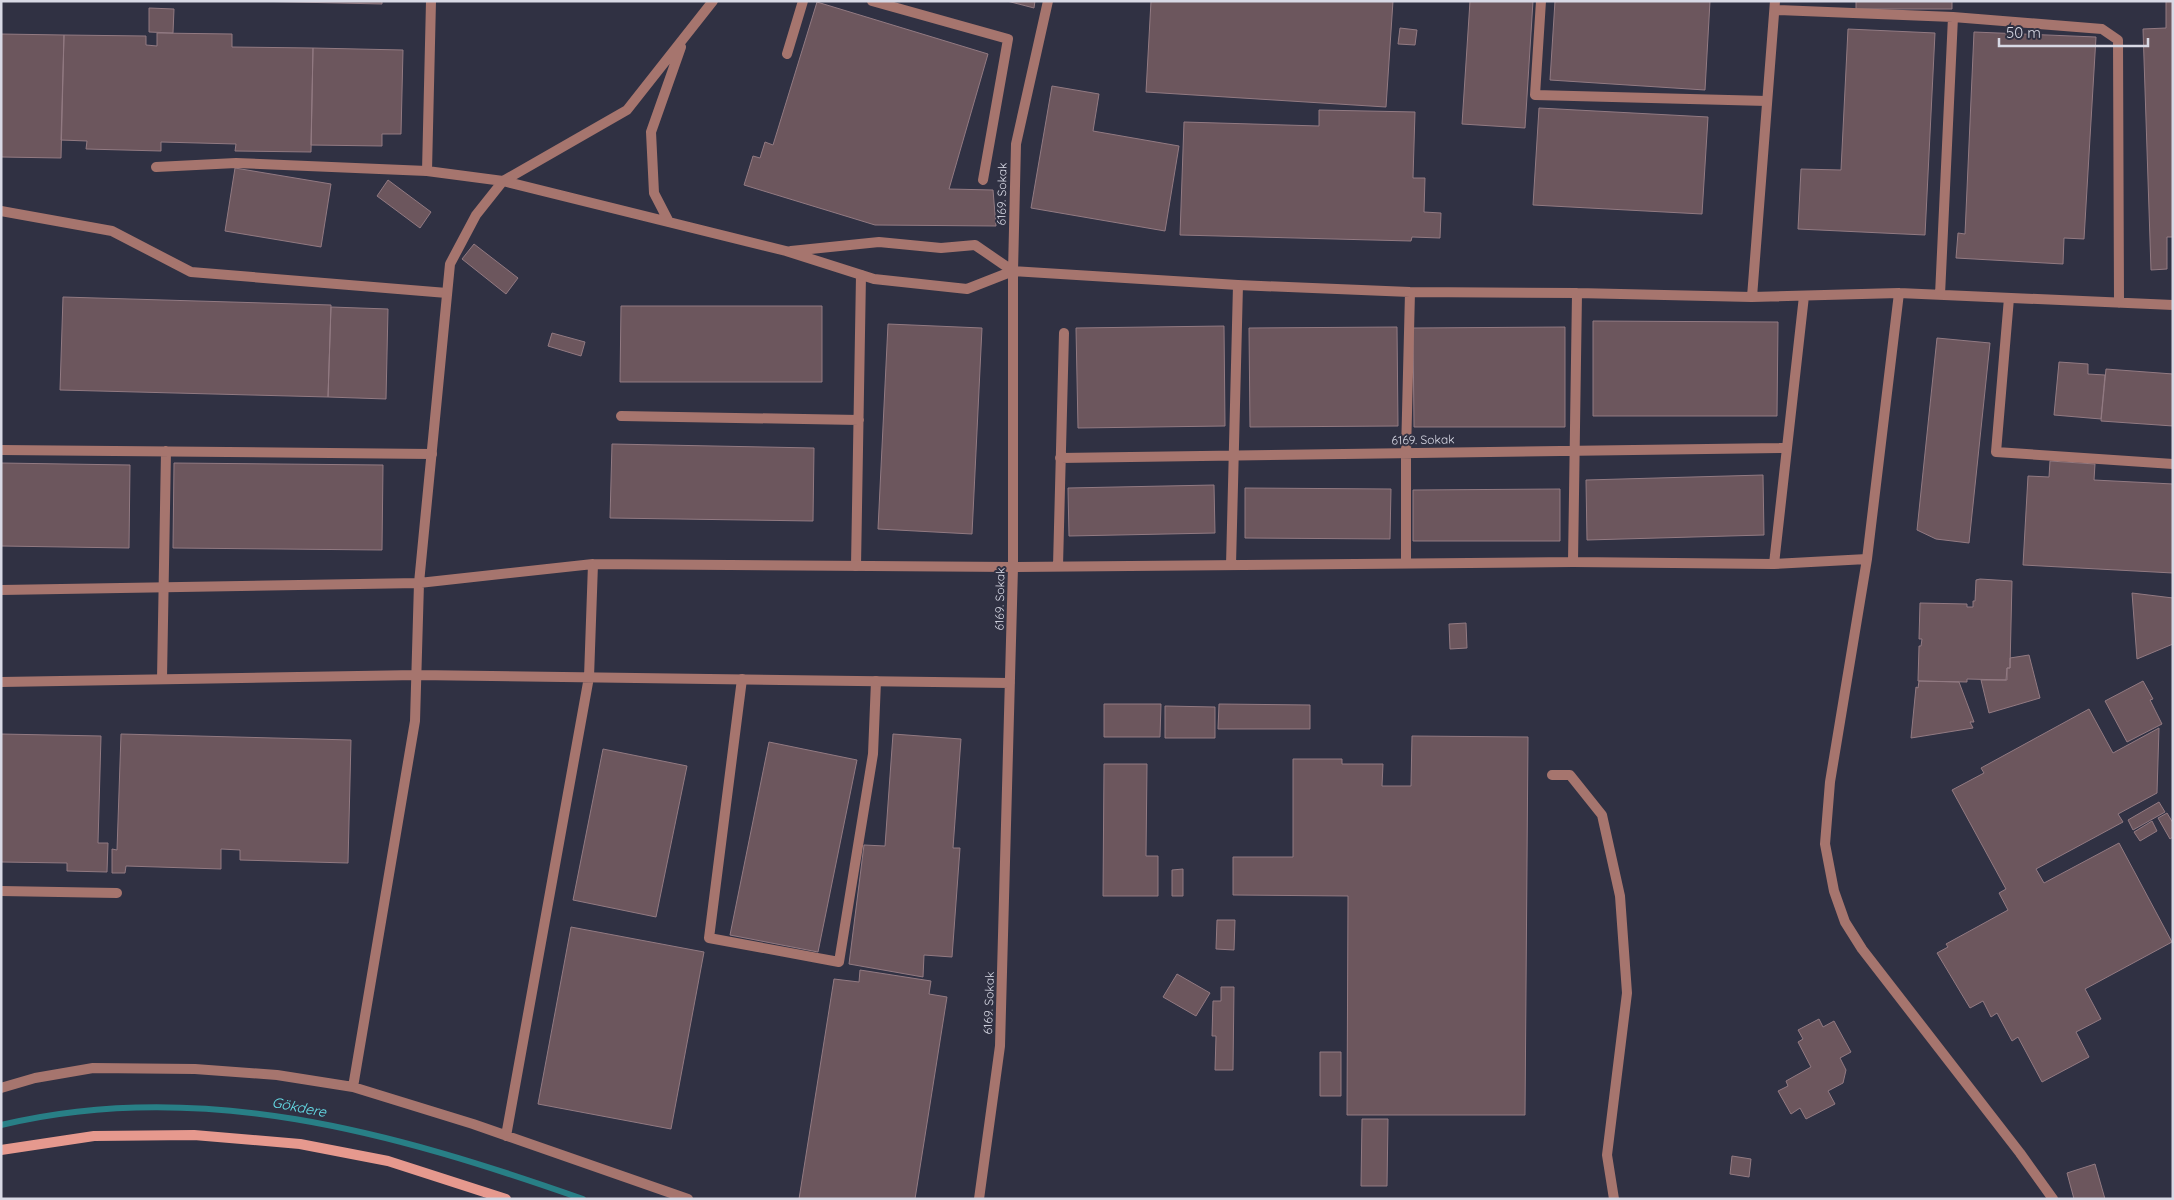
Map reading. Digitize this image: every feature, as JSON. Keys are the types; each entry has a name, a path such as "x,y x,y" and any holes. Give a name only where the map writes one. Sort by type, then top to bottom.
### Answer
{"main road":[{"path":"1,1150 94,1136 194,1135 300,1144 388,1161 506,1199"}],"street":[{"path":"427,171 431,1"},
{"path":"353,1087 416,721 419,583 450,264 476,215 503,181 627,110 713,1"},
{"path":"787,54 803,1"},
{"path":"872,1 1008,39 983,180"},
{"name":"6169. Sokak","path":"979,1199 1000,1046 1013,567 1013,271 1016,144 1048,1"},
{"path":"1541,1 1535,95 1767,101"},
{"path":"1752,297 1775,6 1953,17 2102,29 2118,40 2120,303"},
{"path":"1940,295 1953,17"},
{"path":"669,222 654,193 651,132 684,39"},
{"path":"156,167 236,163 427,171 503,181 786,252 874,279 967,289 1013,271 1238,285 1410,292 1752,297 1899,293 2173,305"},
{"path":"1,211 112,231 191,272 447,293"},
{"path":"786,252 879,242 941,248 975,245 1013,271"},
{"path":"856,566 861,275"},
{"path":"1231,565 1238,285"},
{"path":"1406,563 1406,453 1410,292"},
{"path":"1573,562 1577,293"},
{"path":"1899,293 1867,559 1830,782 1825,844 1834,891 1845,922 1862,949 2008,1137 2053,1199"},
{"path":"1774,564 1804,296"},
{"path":"2009,298 1996,452 2173,464"},
{"path":"1058,566 1064,333"},
{"path":"621,416 859,420"},
{"name":"6169. Sokak","path":"1060,458 1786,448"},
{"path":"1,450 432,454"},
{"path":"162,679 166,451"},
{"path":"1,590 419,583 593,564 1013,567 1573,562 1774,564 1867,559"},
{"path":"506,1136 589,677 593,564"},
{"path":"1,682 417,675 1010,683"},
{"path":"742,679 709,938 839,962 872,754 876,681"},
{"path":"1552,775 1570,775 1602,815 1620,896 1627,993 1607,1155 1614,1199"},
{"path":"1,891 117,893"},
{"path":"1,1088 35,1078 93,1068 204,1070 277,1075 353,1087 506,1136 688,1199"}],"building":[{"path":"251,1 382,1 382,4"},
{"path":"1007,1 1035,1 1034,8"},
{"path":"1151,1 1393,1 1386,107 1146,92"},
{"path":"1470,1 1533,1 1525,128 1462,124"},
{"path":"1555,1 1710,1 1705,90 1550,80"},
{"path":"1856,1 1952,1 1952,9 1856,9"},
{"path":"2166,1 2173,1 2173,237 2167,237 2167,269 2151,270 2143,29 2166,28"},
{"path":"817,2 988,54 949,189 993,190 996,226 875,225 744,185 753,156 760,158 765,142 773,145"},
{"path":"149,8 174,9 173,33 149,32"},
{"path":"1400,28 1417,30 1415,45 1398,44"},
{"path":"1848,29 1935,33 1925,235 1798,229 1801,169 1841,170"},
{"path":"1974,32 2096,37 2084,239 2064,238 2063,264 1956,258 1958,233 1965,234"},
{"path":"157,33 232,34 232,47 313,48 311,152 235,151 236,144 161,142 161,151 86,149 87,141 61,140 64,35 146,36 146,45 157,46"},
{"path":"1,34 64,35 61,158 1,157"},
{"path":"313,48 403,50 401,134 382,134 382,146 311,145"},
{"path":"1052,86 1099,94 1093,131 1179,146 1165,231 1031,208"},
{"path":"1539,108 1708,117 1702,214 1533,205"},
{"path":"1319,110 1415,112 1413,178 1425,178 1424,212 1441,213 1440,238 1412,237 1411,241 1180,235 1184,122 1319,126"},
{"path":"235,168 331,184 321,247 225,231"},
{"path":"388,180 431,212 420,228 377,196"},
{"path":"474,244 518,278 506,294 462,259"},
{"path":"63,297 331,305 328,397 60,390"},
{"path":"621,306 822,306 822,382 620,382"},
{"path":"331,307 388,309 386,399 328,397"},
{"path":"1593,321 1778,322 1777,416 1593,416"},
{"path":"888,324 982,328 972,534 878,529"},
{"path":"1224,326 1225,426 1078,428 1076,328"},
{"path":"1397,327 1398,426 1250,427 1249,328"},
{"path":"1565,327 1565,427 1414,427 1413,328"},
{"path":"552,333 585,342 581,356 548,346"},
{"path":"1937,338 1990,343 1969,543 1936,539 1917,530"},
{"path":"2059,362 2088,364 2088,374 2105,375 2101,419 2054,415"},
{"path":"2106,369 2173,374 2173,426 2101,421"},
{"path":"612,444 814,448 813,521 610,518"},
{"path":"2050,461 2095,464 2094,480 2173,484 2173,573 2023,565 2028,476 2049,477"},
{"path":"1,463 130,465 129,548 1,546"},
{"path":"174,463 383,465 382,550 173,548"},
{"path":"1763,475 1764,535 1587,540 1586,480"},
{"path":"1214,485 1215,533 1069,536 1068,488"},
{"path":"1245,488 1391,489 1390,539 1245,538"},
{"path":"1560,489 1560,541 1413,541 1413,490"},
{"path":"1976,580 2012,581 2010,668 2007,668 2006,680 1967,679 1967,682 1918,681 1919,646 1921,646 1922,639 1919,639 1920,603 1967,604 1967,607 1973,607"},
{"path":"2132,593 2173,598 2173,644 2137,659"},
{"path":"1466,623 1467,648 1450,649 1449,624"},
{"path":"2029,655 2040,698 1989,713 1981,680 2007,680 2007,668 2010,668 2010,658"},
{"path":"1919,681 1959,682 1974,722 1970,722 1973,728 1911,738 1916,687 1918,688"},
{"path":"2143,681 2153,699 2150,700 2162,724 2127,742 2105,701"},
{"path":"1104,704 1161,704 1160,737 1104,737"},
{"path":"1219,704 1310,705 1310,729 1218,729"},
{"path":"1165,706 1215,707 1215,738 1165,738"},
{"path":"2089,709 2113,753 2159,728 2157,793 2118,814 2123,822 2036,869 2044,883 2119,843 2172,942 2085,989 2101,1019 2076,1032 2089,1057 2042,1082 2018,1037 2012,1041 1997,1013 1991,1017 1983,1001 1970,1008 1937,953 1948,947 1946,944 2008,910 1999,893 2006,889 1952,790 1984,773 1981,768"},
{"path":"1,734 101,736 98,843 108,843 107,872 67,871 67,863 1,862"},
{"path":"121,734 351,740 348,863 240,860 240,850 221,849 221,869 126,866 125,873 112,873 112,849 117,850"},
{"path":"893,734 961,739 953,848 960,848 952,957 924,955 923,977 849,964 864,845 885,846"},
{"path":"1412,736 1528,737 1525,1115 1347,1115 1348,896 1233,895 1233,857 1293,857 1293,759 1342,759 1342,764 1383,764 1382,786 1411,786"},
{"path":"769,742 857,760 818,952 730,935"},
{"path":"603,749 687,766 656,917 573,900"},
{"path":"1104,764 1147,764 1146,856 1158,856 1158,896 1103,896"},
{"path":"2159,802 2165,812 2133,830 2128,820"},
{"path":"2167,813 2173,823 2173,837 2170,839 2158,818"},
{"path":"2152,821 2157,831 2140,841 2134,832"},
{"path":"1183,869 1183,896 1172,896 1172,870"},
{"path":"1217,920 1235,920 1234,950 1216,949"},
{"path":"571,927 704,952 671,1129 538,1104"},
{"path":"860,970 931,981 929,994 947,997 915,1199 799,1199 834,979 859,982"},
{"path":"1177,974 1210,993 1196,1016 1163,997"},
{"path":"1221,987 1234,987 1233,1070 1215,1070 1216,1036 1212,1036 1213,1001 1221,1001"},
{"path":"1819,1019 1823,1027 1834,1021 1851,1052 1840,1058 1846,1070 1843,1083 1828,1091 1835,1104 1806,1119 1800,1108 1791,1114 1778,1091 1788,1086 1786,1081 1811,1067 1798,1042 1803,1039 1798,1030"},
{"path":"1320,1052 1341,1052 1341,1096 1320,1096"},
{"path":"1362,1119 1388,1119 1387,1186 1361,1186"},
{"path":"1732,1156 1751,1159 1749,1177 1730,1174"},
{"path":"2095,1164 2105,1199 2074,1199 2067,1173"}],"waterway":[{"name":"Gökdere","path":"1,1125 75,1112 149,1107 223,1110 296,1119 369,1134 441,1153 583,1199"}]}
